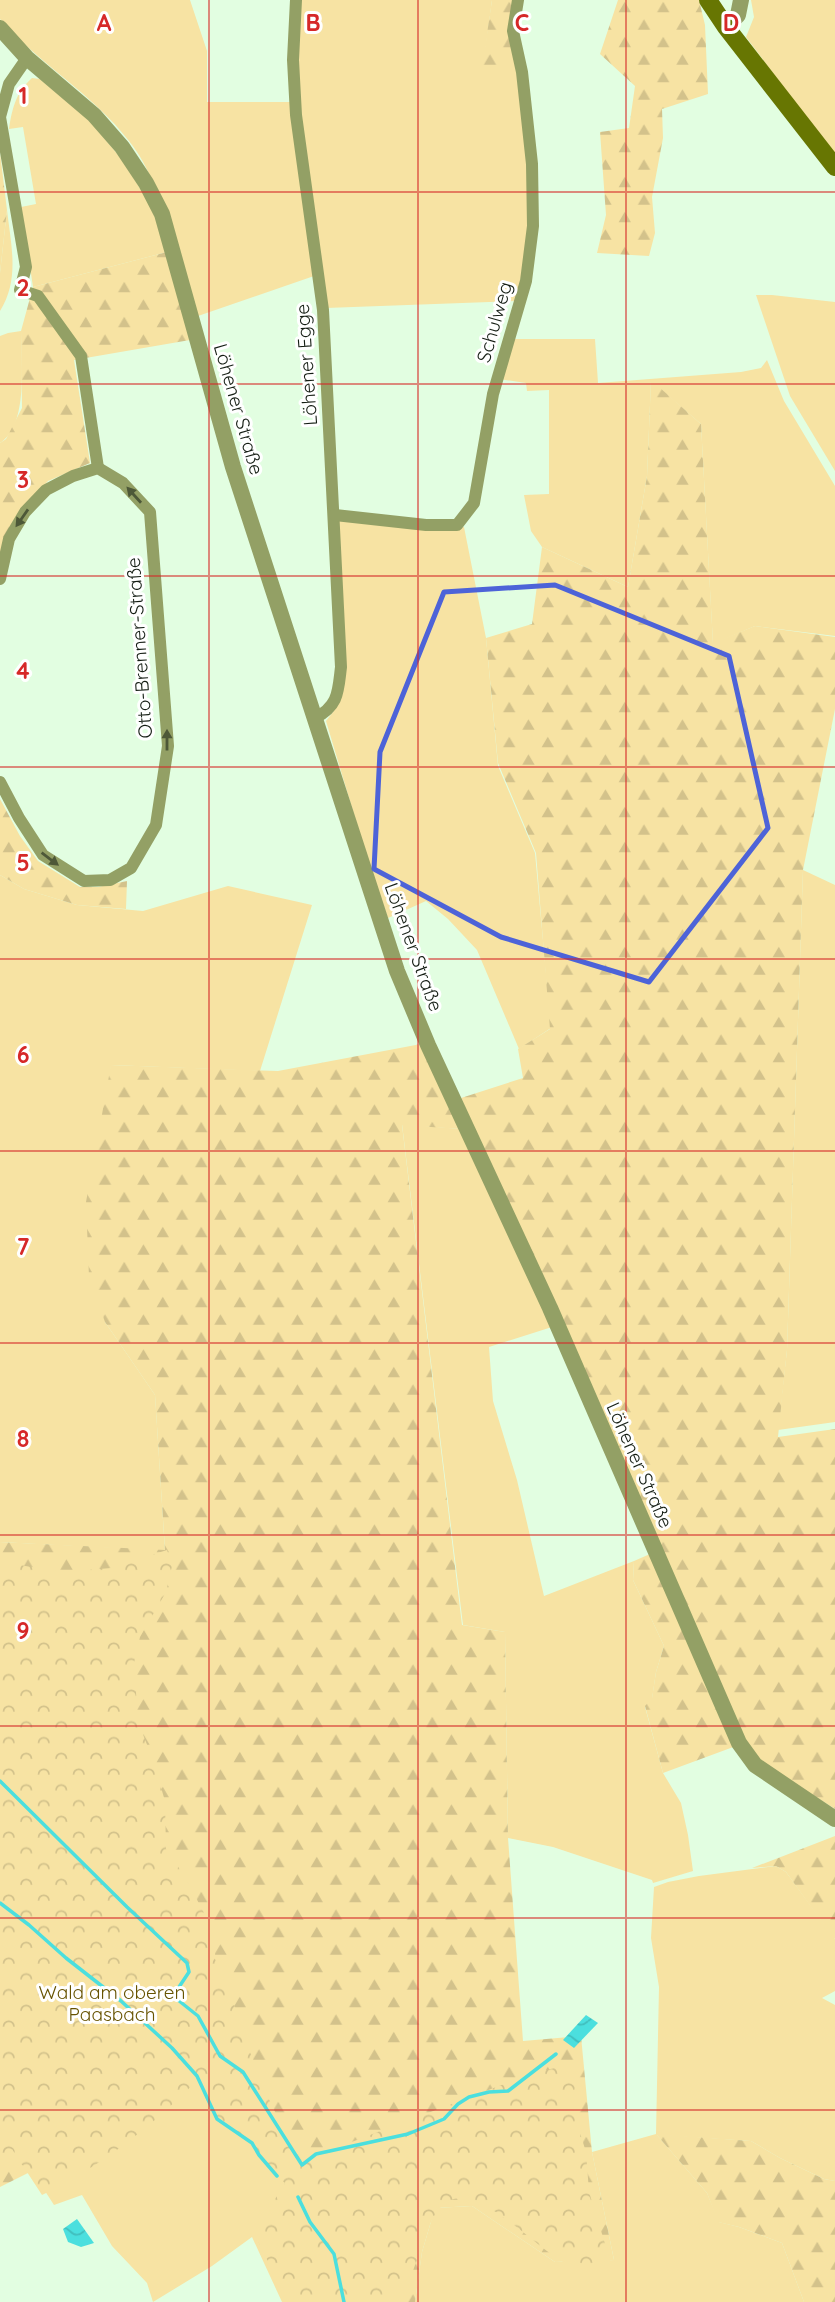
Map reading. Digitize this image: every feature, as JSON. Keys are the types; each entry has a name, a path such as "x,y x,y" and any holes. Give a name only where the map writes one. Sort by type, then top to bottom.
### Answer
{"main road":[{"path":"708,0 835,167"}],"street":[{"name":"Löhener Egge","path":"296,0 293,60 296,114 323,310 341,667 337,698 326,712 315,718"},
{"name":"Schulweg","path":"335,515 426,525 457,525 474,503 493,394 526,281 533,226 532,164 522,72 513,31 518,0"},
{"path":"726,27 738,15 741,0"},
{"path":"0,28 27,58 9,84 1,117 26,267 20,290 38,296 81,356 98,468 73,476 46,490 25,512 9,538 0,579"},
{"name":"Löhener Straße","path":"27,58 94,115 122,147 146,183 162,214 233,467 397,971 428,1045 550,1308 739,1743 755,1765 835,1819"},
{"name":"Otto-Brenner-Straße","path":"0,782 43,855 84,881 110,880 131,868 156,825 168,746 150,512 123,483 98,468"}],"highlighted area":[{"path":"555,585 729,656 768,828 649,982 501,937 374,869 380,752 444,592"}],"green space":[{"path":"0,0 190,0 207,51 207,102 291,102 314,276 198,316 157,194 136,151 99,108 0,19"},
{"path":"299,0 492,0 483,68 517,68 530,165 530,225 517,301 326,308 298,98"},
{"path":"492,0 514,0 517,68 482,68"},
{"path":"618,0 699,0 705,25 708,94 662,109 663,138 652,197 655,233 649,256 597,253 606,215 600,132 629,128 635,86 600,54"},
{"path":"751,0 835,0 835,156 746,37 754,17"},
{"path":"32,78 40,79 91,122 124,162 152,208 167,252 33,287 21,207 36,204 23,127 9,129 16,101"},
{"path":"0,153 7,210 0,273"},
{"path":"7,210 12,274 10,287 0,311 0,273"},
{"path":"167,252 190,340 74,360 90,463 48,481 13,521 0,558 0,443 6,439 22,408 21,331 33,287"},
{"path":"756,295 835,302 835,471 790,396"},
{"path":"21,331 22,375 19,408 16,422 0,443 0,336"},
{"path":"514,339 595,339 598,383 741,372 761,368 767,360 784,401 835,486 835,636 755,626 713,644 701,424 651,381 647,476 628,587 542,547 531,531 524,495 549,494 549,390 527,391 526,383 499,379"},
{"path":"651,380 701,424 713,643 755,626 835,637 835,709 803,870 787,1350 778,1437 835,1429 835,1809 762,1763 744,1741 461,1098 523,1078 518,1049 550,1029 536,853 498,763 486,638 532,624 542,547 628,587 647,476"},
{"path":"339,520 440,529 464,527 486,638 498,766 535,853 551,1028 519,1049 477,950 448,919 426,901 388,918 370,868 326,721 341,693"},
{"path":"0,799 20,836 38,861 80,887 98,887 127,881 126,909 77,905 24,889 0,875"},
{"path":"803,870 835,885 835,1422 778,1430 787,1350"},
{"path":"0,875 24,889 77,905 143,911 228,886 312,905 260,1071 111,1065 105,1322 155,1395 165,1551 0,1542"},
{"path":"421,1044 460,1129 402,1125 462,1625 505,1632 508,1838 523,2041 581,2036 592,2152 614,2260 555,2262 472,2206 435,2208 422,2252 415,2302 335,2302 310,2222 178,1956 0,1798 0,1542 165,1550 155,1395 105,1322 89,1277 86,1202 111,1065 278,1071"},
{"path":"402,1124 460,1129 552,1327 489,1347 493,1401 517,1480 544,1596 634,1561 633,1580 664,1646 652,1699 645,1707 663,1773 681,1803 693,1871 653,1883 652,1880 553,1847 508,1838 505,1632 463,1625"},
{"name":"Wald am oberen Paasbach","path":"167,1550 172,1566 166,1592 140,1637 134,1663 138,1722 165,1801 166,1849 203,1911 215,1941 215,1959 250,2052 299,2162 533,2073 581,2062 574,2092 580,2133 586,2152 589,2192 611,2263 584,2270 569,2265 491,2209 472,2200 455,2199 440,2208 431,2222 398,2302 288,2302 254,2233 285,2183 270,2171 250,2143 216,2116 198,2079 125,2144 84,2172 42,2195 12,2149 0,2163 0,1562 64,1572 111,1568"},
{"path":"650,1554 736,1746 663,1773 645,1706 652,1698 664,1646 633,1580 634,1561"},
{"path":"835,1836 834,1939 786,1872 776,1866 752,1868"},
{"path":"776,1866 786,1872 835,1939 835,1991 822,1998 835,2005 835,2181 824,2179 751,2141 657,2135 707,2193 719,2222 782,2243 804,2302 415,2302 422,2252 435,2208 472,2206 555,2262 614,2260 592,2152 656,2134 659,1987 651,1938 654,1887 699,1876"},
{"path":"178,1956 310,2222 335,2302 282,2302 252,2237 212,2266 153,2302 147,2283 112,2246 82,2195 54,2205 32,2171"},
{"path":"0,2106 32,2171 0,2187"},
{"path":"656,2134 751,2141 824,2179 835,2181 835,2302 804,2302 782,2243 718,2222 707,2193"}],"water":[{"path":"586,2015 598,2023 574,2048 563,2040"},
{"path":"77,2219 94,2243 81,2247 68,2242 63,2229"}],"waterway":[{"path":"0,1781 187,1963 189,1972 175,1993 178,2000 198,2016 220,2056 243,2072 302,2165 316,2154 408,2134 444,2119 469,2097 508,2091 556,2054"},
{"path":"0,1903 121,2001 172,2048 197,2076 217,2119 252,2143 277,2176"},
{"path":"298,2197 310,2222 334,2254 344,2302"}]}
